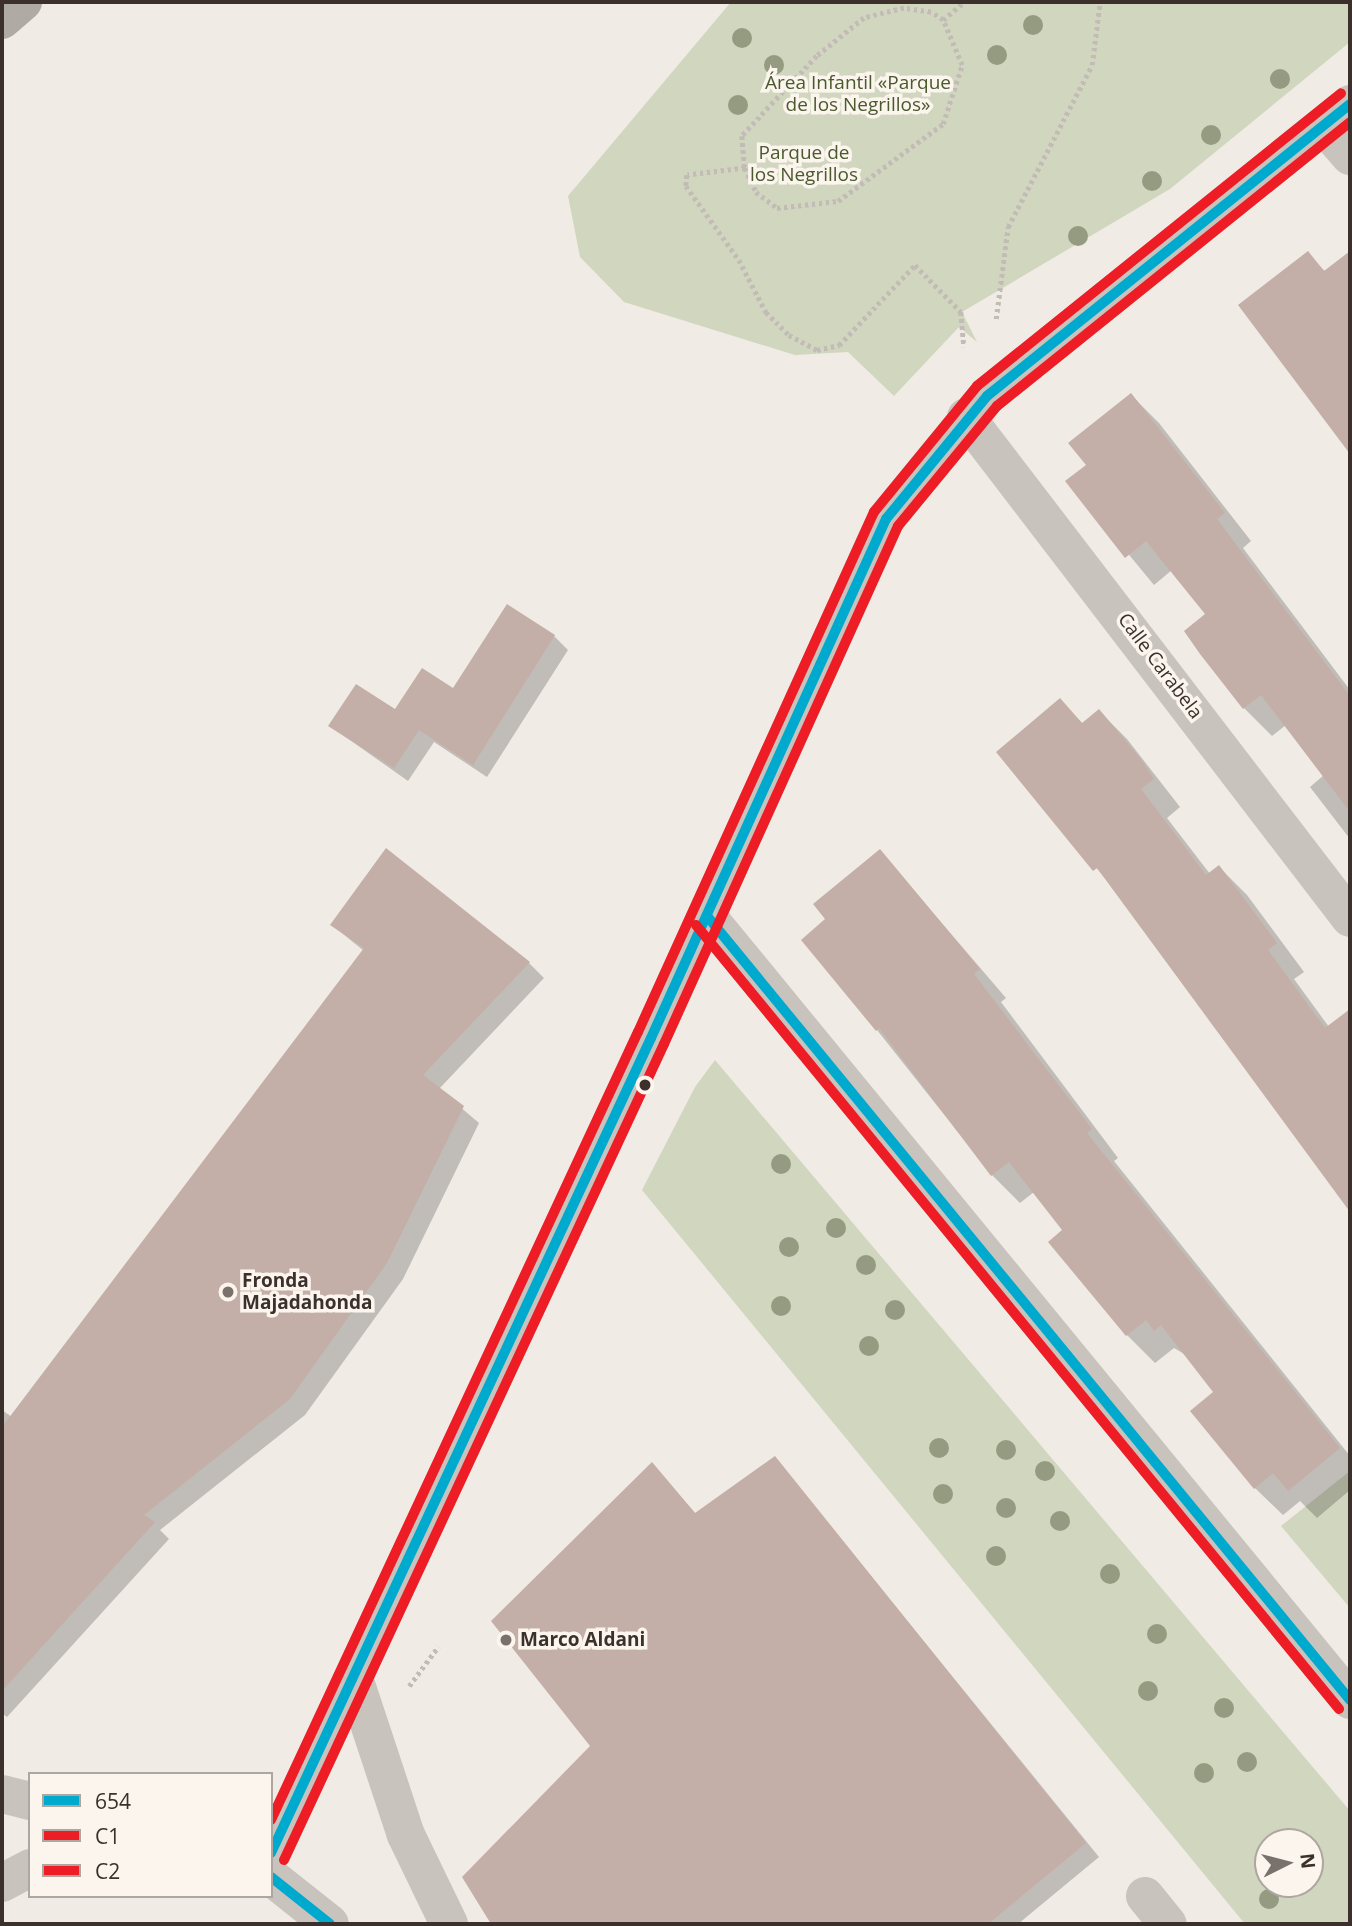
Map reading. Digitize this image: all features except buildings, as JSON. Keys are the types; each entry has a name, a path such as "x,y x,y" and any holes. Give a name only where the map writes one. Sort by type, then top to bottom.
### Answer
{"highway":[{"path":"2,20 23,2"}],"street":[{"path":"273,1850 707,916 886,519 966,417 1337,115 1350,156"},
{"name":"Calle Carabela","path":"966,417 1350,918"},
{"path":"707,916 1350,1700"},
{"path":"354,1678 406,1835 449,1924"},
{"path":"2,1794 28,1800"},
{"path":"2,1883 28,1869"},
{"path":"273,1879 330,1924"}],"path":[{"path":"943,20 964,2"},
{"path":"996,319 1008,227 1092,65 1100,2"},
{"path":"904,8 931,12 943,20 962,65 943,124 900,159 838,201 777,208 755,192 744,168 742,136 774,97 863,18 904,8"},
{"path":"744,168 687,175 686,186 739,260 766,312 789,335 817,350 839,345 915,265 961,312 964,347"},
{"path":"407,1690 438,1647"}],"green space":[{"name":"Parque de los Negrillos","path":"731,2 1350,2 1350,42 1170,189 962,312 977,342 959,327 894,396 848,352 795,355 624,302 580,257 568,196"},
{"path":"715,1060 1350,1811 1350,1924 1245,1924 642,1190 695,1087"},
{"path":"1350,1471 1350,1608 1281,1526"}],"transit line":[{"name":"C2","path":"273,1816 638,1032 874,512 977,386 1341,93"},
{"name":"654","path":"273,1849 651,1038 886,519 987,396 1350,104"},
{"name":"C1","path":"284,1860 664,1044 898,526 997,406 1350,122"},
{"name":"654","path":"707,916 1350,1700"},
{"name":"C1","path":"696,925 1339,1709"},
{"name":"654","path":"273,1879 330,1924"}],"place":[{"name":"Fronda Majadahonda","path":"228,1292"},
{"name":"Marco Aldani","path":"506,1640"}],"park label":[{"name":"Área Infantil «Parque de los Negrillos»","path":"858,94"}]}
